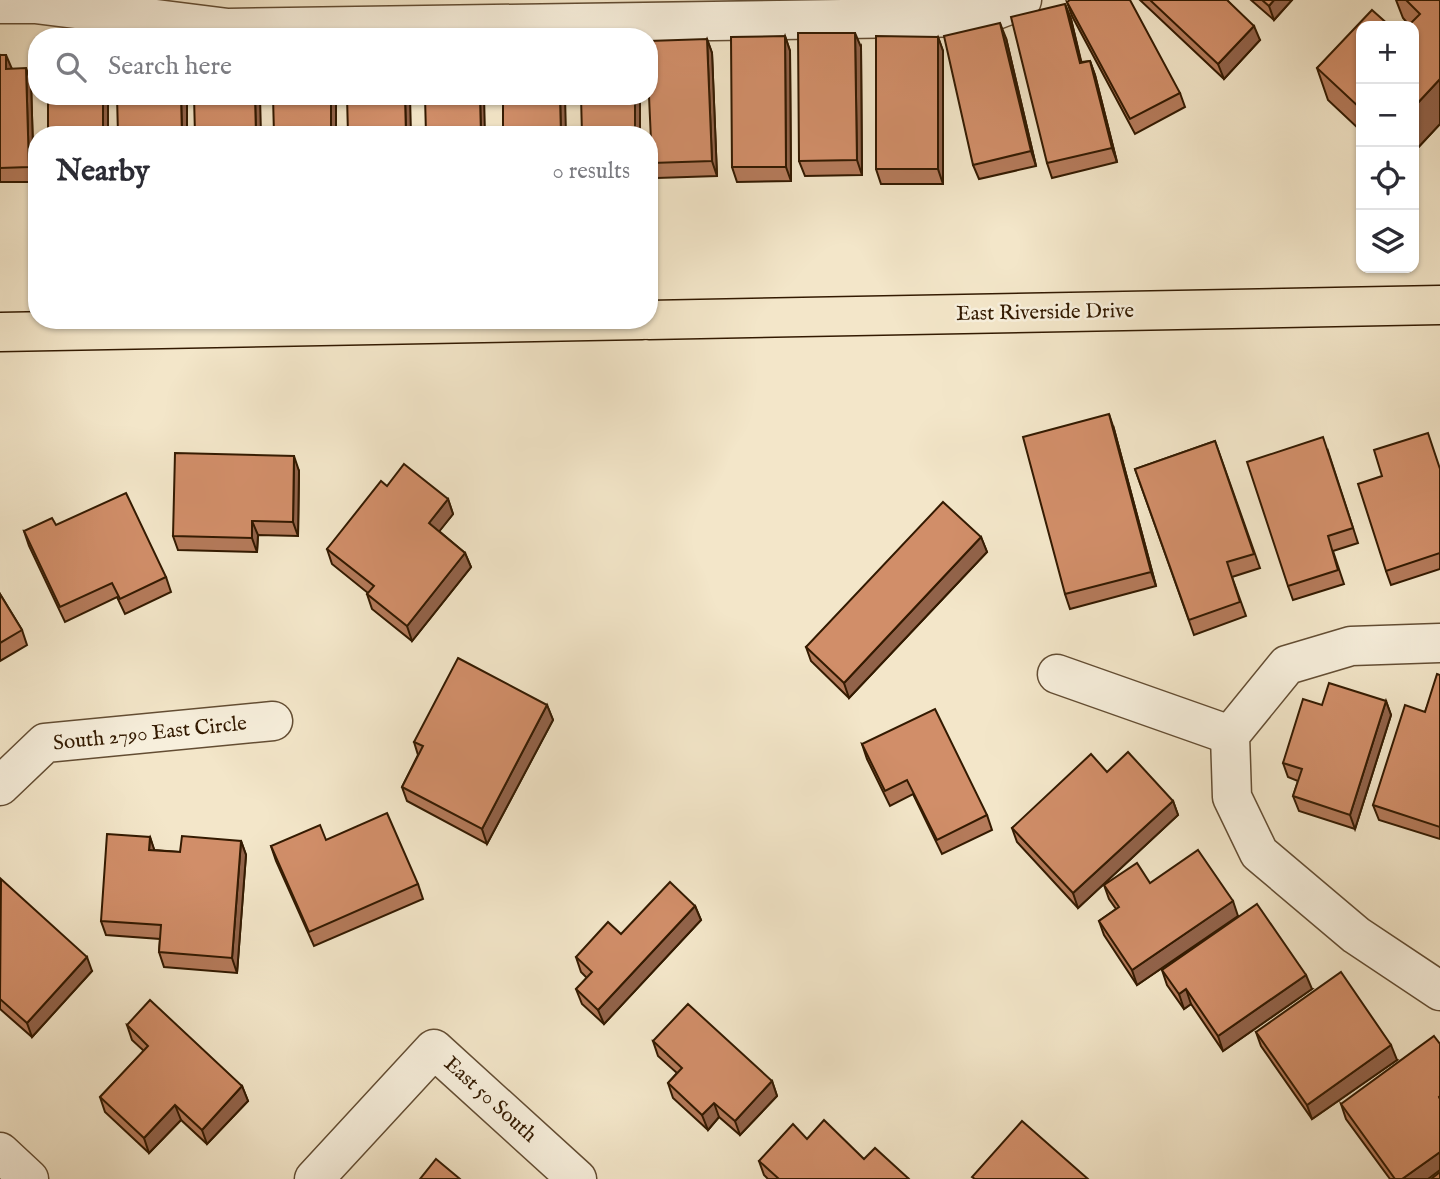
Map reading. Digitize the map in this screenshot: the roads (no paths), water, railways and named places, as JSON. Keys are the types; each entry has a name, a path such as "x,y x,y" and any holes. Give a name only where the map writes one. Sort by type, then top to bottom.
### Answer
{"main road":[{"name":"East Riverside Drive","path":"658,320 1440,305"},
{"path":"0,332 160,329"}],"street":[{"path":"0,4 35,4 228,28 978,17 1022,0"},
{"path":"1440,643 1351,646 1287,665 1230,735 1232,797 1259,853 1356,935 1440,991"},
{"path":"1057,674 1230,735"},
{"name":"South 2790 East Circle","path":"0,786 46,743 273,720"},
{"name":"East 50 South","path":"314,1179 434,1049 577,1179"},
{"path":"0,1152 29,1179"}]}
